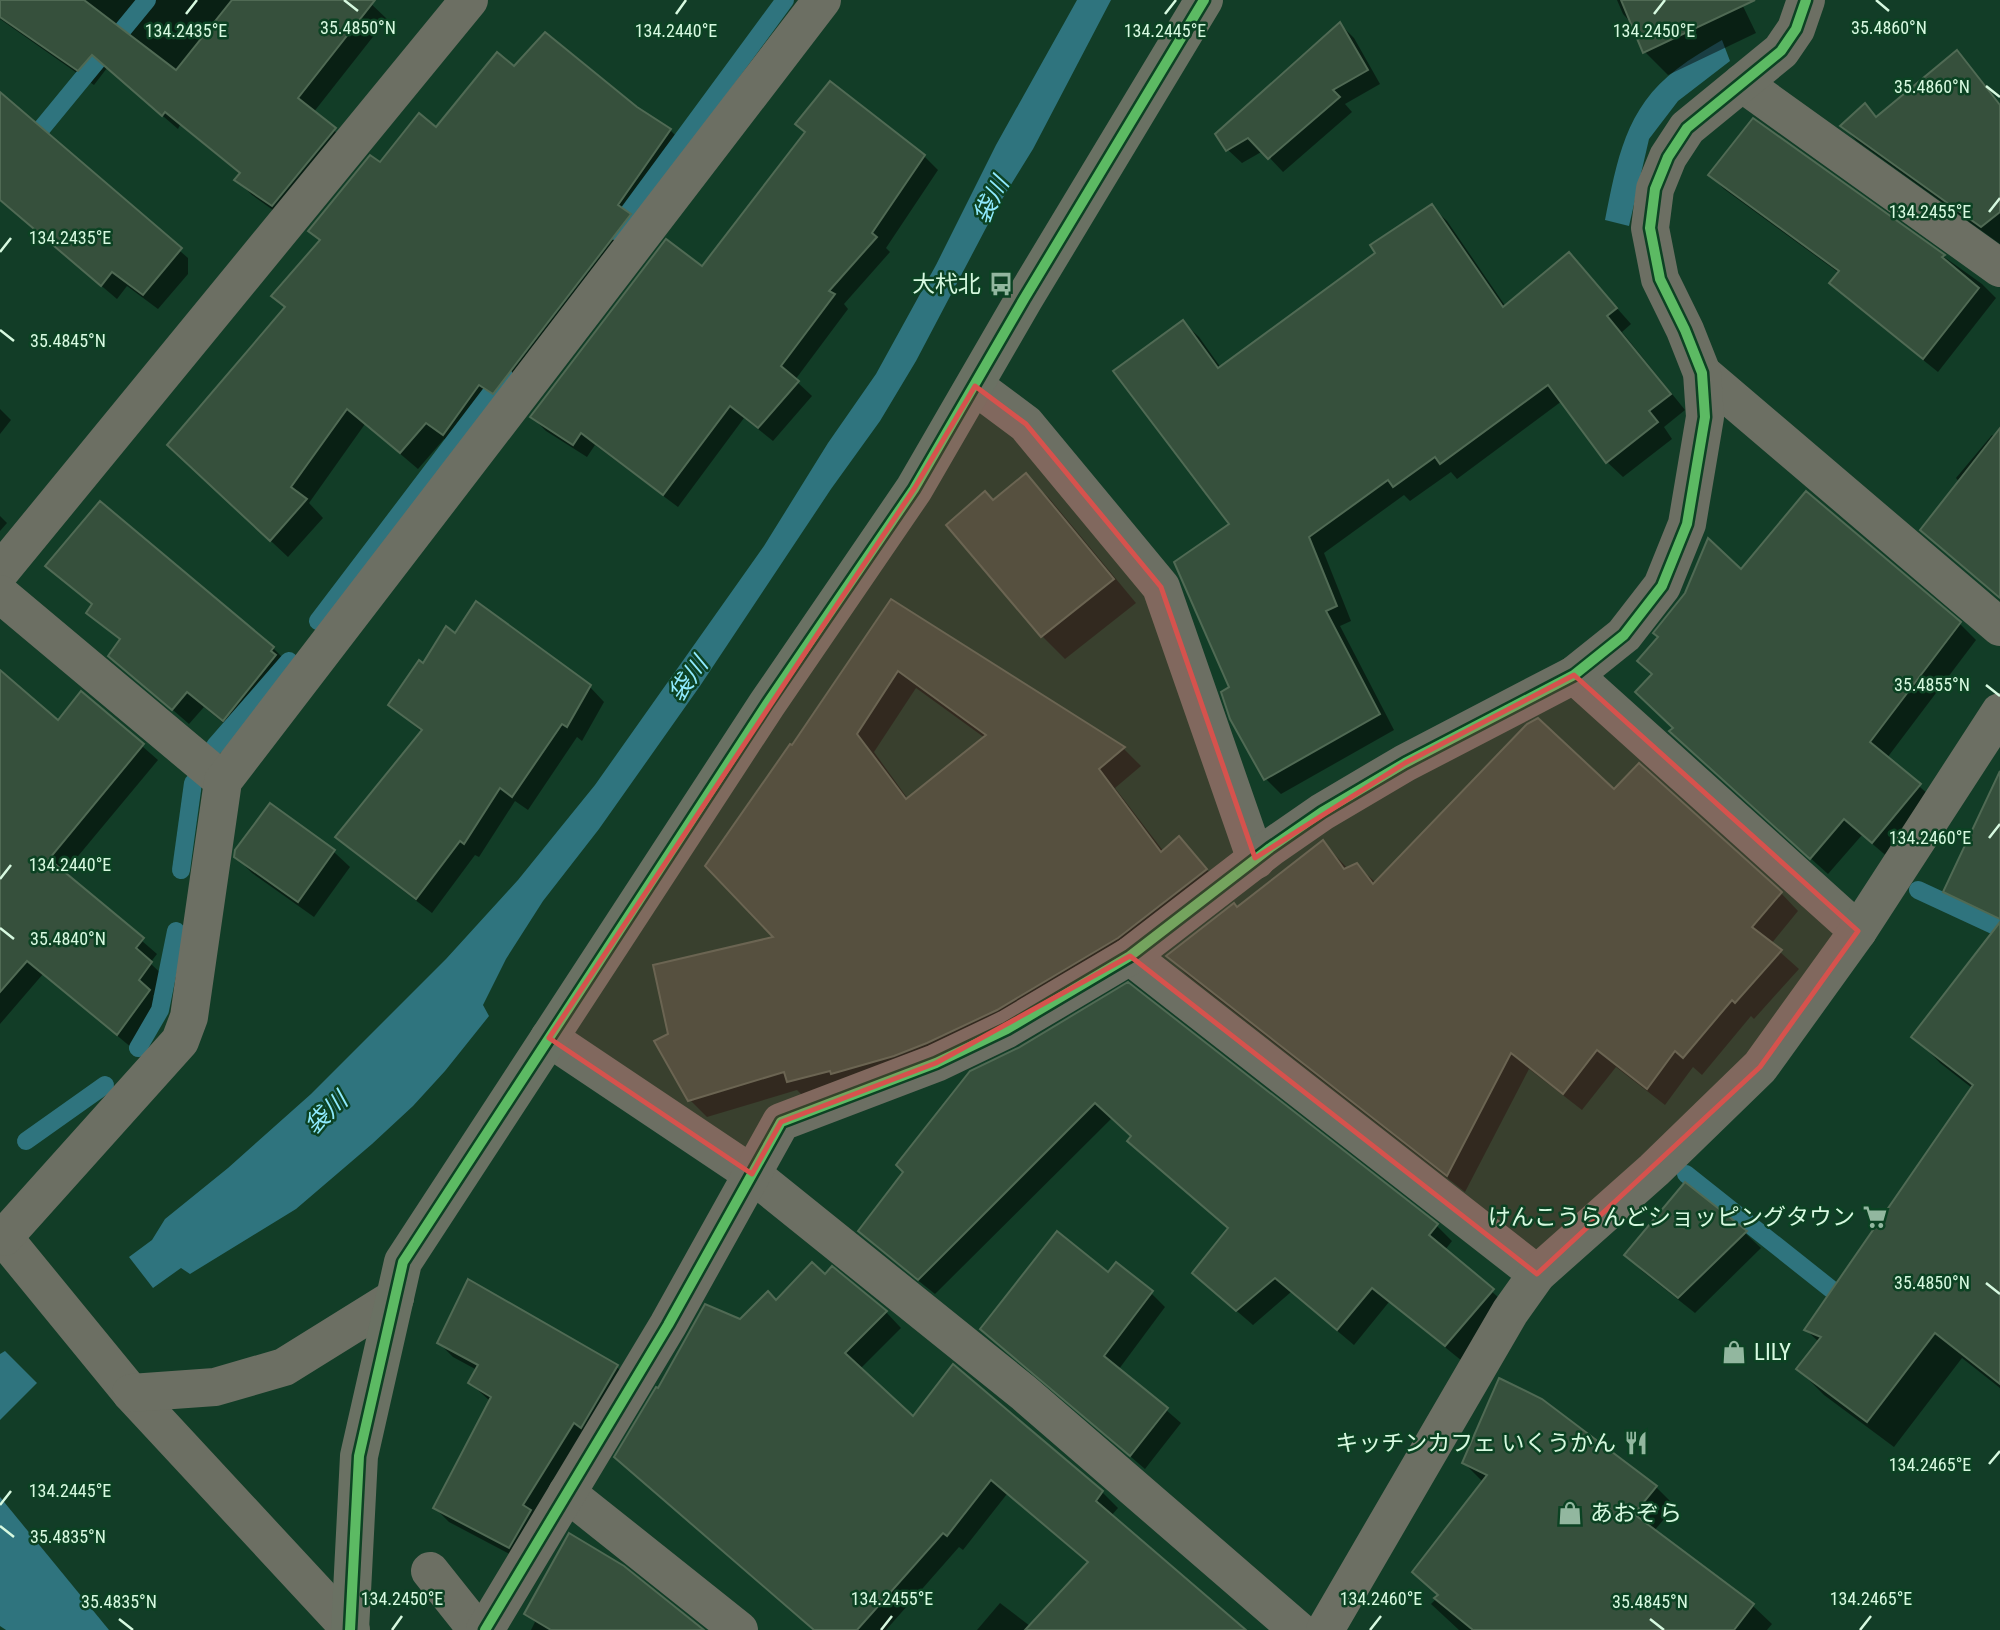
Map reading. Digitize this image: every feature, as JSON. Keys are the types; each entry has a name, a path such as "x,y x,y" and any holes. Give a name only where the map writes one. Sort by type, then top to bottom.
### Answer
{"street":[{"path":"0,572 469,0"},
{"path":"350,1630 131,1393 2,1235 180,1041 188,1017 223,781 822,0"},
{"path":"350,1630 359,1456 403,1262 767,704 914,489 1024,299 1204,0"},
{"path":"485,1630 668,1325 781,1122 936,1063 1007,1029 1130,956 1322,812 1405,763 1574,675 1624,635 1662,586 1687,524 1704,417 1702,373 1660,279 1650,228 1655,189 1668,157 1687,128 1781,51 1796,29 1806,0"},
{"path":"1742,83 2000,268"},
{"path":"1702,373 2000,627"},
{"path":"975,386 1026,424 1161,587 1256,860"},
{"path":"0,594 223,781"},
{"path":"1574,675 1858,931"},
{"path":"1325,1630 1503,1324 1537,1274 1654,1170 1760,1067 1858,931 2000,712"},
{"path":"1130,956 1537,1274"},
{"path":"549,1038 752,1174 1024,1393 1298,1630"},
{"path":"131,1393 215,1387 284,1367 395,1298"},
{"path":"567,1493 733,1628"},
{"path":"430,1571 477,1630"}],"highlighted area":[{"path":"975,386 1026,424 1161,587 1255,858 1405,763 1574,675 1858,931 1760,1067 1537,1274 1130,956 936,1063 781,1122 752,1174 549,1038 914,489"}],"water":[{"name":"袋川","path":"1077,0 1111,0 1033,149 996,209 916,361 880,421 831,489 700,686 599,829 543,901 506,959 483,1005 489,1016 413,1106 296,1209 190,1274 181,1268 153,1288 129,1257 152,1240 165,1219 228,1168 311,1094 446,959 518,880 595,785 764,546 828,443 876,374 936,265 996,145"},
{"path":"1722,40 1730,61 1678,101 1649,139 1629,226 1605,220 1619,157 1635,118 1646,101 1659,84 1677,69"},
{"path":"5,1351 37,1383 0,1420 0,1354"},
{"path":"0,1497 109,1630 6,1630 0,1626"}],"building":[{"path":"0,0 84,0 176,70 232,0 375,0 298,98 336,128 272,206 234,180 240,173 165,112 162,116 92,55 78,71 0,17"},
{"path":"1621,0 1755,0 1643,53"},
{"path":"1340,22 1368,70 1333,90 1340,97 1268,159 1248,138 1226,151 1215,134"},
{"path":"545,32 637,107 671,129 618,205 631,214 493,394 479,385 443,435 426,423 400,453 347,409 291,487 307,499 270,541 167,445 285,307 271,296 320,240 308,231 370,155 380,162 419,113 436,127 497,52 514,66"},
{"path":"1957,50 2000,105 2000,212 1981,227 1840,126 1865,103 1876,117"},
{"path":"830,81 925,155 872,233 877,237 829,291 835,294 781,366 799,381 758,428 730,406 663,495 581,433 573,445 530,417 666,239 702,266 805,132 795,124"},
{"path":"0,92 182,248 143,295 112,272 101,286 0,200"},
{"path":"1753,118 1945,255 1942,257 1979,288 1923,359 1829,283 1839,271 1708,175"},
{"path":"1432,204 1503,307 1569,252 1617,308 1607,316 1671,394 1649,411 1658,422 1606,463 1548,385 1440,464 1435,457 1393,487 1388,480 1309,537 1337,606 1326,611 1380,714 1264,780 1230,719 1221,692 1229,687 1174,562 1229,524 1113,371 1183,320 1218,368 1375,253 1370,245"},
{"path":"2000,428 2000,598 1920,530"},
{"path":"1026,473 1114,579 1041,637 946,525 985,491 993,500"},
{"path":"1806,491 1961,622 1870,742 1921,784 1872,843 1844,819 1810,859 1669,731 1673,728 1635,692 1652,674 1637,661 1658,637 1653,633 1685,593 1708,538 1741,569"},
{"path":"100,501 274,647 271,651 276,655 223,721 187,692 172,710 108,656 120,639 86,613 92,604 45,566"},
{"path":"891,599 1125,747 1099,769 1161,852 1179,836 1207,869 1118,938 997,1010 927,1043 894,1056 831,1074 830,1071 787,1082 784,1072 688,1101 654,1041 668,1034 653,965 773,937 705,866 790,744 792,745","holes":["898,671 986,735 906,799 857,734"]},
{"path":"476,601 591,685 567,727 562,724 512,797 500,788 464,844 460,841 416,899 335,837 422,730 388,705 419,660 423,663 446,626 455,633"},
{"path":"0,670 58,720 81,691 144,744 49,859 144,938 136,948 152,962 139,980 150,990 117,1035 27,961 0,992"},
{"path":"1538,718 1614,789 1639,763 1782,892 1752,927 1782,950 1735,1003 1732,1000 1683,1058 1675,1051 1647,1089 1597,1050 1563,1094 1511,1053 1447,1176 1166,956 1234,903 1237,907 1323,840 1344,869 1357,863 1373,884 1527,724"},
{"path":"2000,771 2000,919 1943,892"},
{"path":"270,803 335,850 298,902 234,857 235,850"},
{"path":"2000,922 2000,1384 1935,1333 1867,1422 1796,1369 1821,1337 1804,1330 1973,1085 1911,1037"},
{"path":"1128,982 1438,1224 1429,1235 1494,1289 1445,1346 1372,1288 1337,1330 1275,1278 1236,1311 1192,1273 1228,1228 1127,1141 1131,1136 1095,1103 918,1280 858,1231 903,1172 896,1165 970,1071 1018,1048"},
{"path":"1685,1182 1747,1231 1678,1298 1624,1255"},
{"path":"1057,1231 1108,1272 1116,1262 1153,1291 1104,1356 1168,1408 1130,1456 980,1329"},
{"path":"812,1262 825,1274 832,1266 887,1311 845,1353 913,1416 953,1364 1103,1491 1096,1501 1246,1630 1025,1630 1088,1562 991,1480 947,1536 943,1533 857,1630 814,1630 614,1457 656,1387 658,1388 705,1304 740,1319 768,1291 776,1300"},
{"path":"468,1279 618,1365 581,1428 574,1423 523,1505 531,1510 509,1548 433,1508 491,1397 468,1383 478,1365 437,1343"},
{"path":"1499,1378 1542,1399 1657,1486 1634,1514 1754,1604 1734,1630 1473,1630 1434,1598 1438,1595 1412,1572 1487,1475 1462,1463"},
{"path":"569,1533 624,1566 704,1630 551,1630 524,1614"}],"waterway":[{"path":"0,179 147,0"},
{"path":"615,231 785,0"},
{"path":"318,621 504,376"},
{"path":"215,746 289,661"},
{"path":"181,870 193,783"},
{"path":"1918,890 2000,928"},
{"path":"138,1048 160,1010 176,931"},
{"path":"26,1141 105,1085"},
{"path":"1686,1174 1851,1305"}],"cycle path":[{"path":"350,1630 359,1456 403,1262 767,704 914,489 1024,299 1204,0"},
{"path":"485,1630 668,1325 781,1122 936,1063 1007,1029 1130,956 1270,848 1322,812 1405,763 1574,675 1624,635 1662,586 1687,524 1705,417 1702,373 1660,279 1650,228 1655,189 1668,157 1687,128 1781,51 1796,29 1806,0"}],"place":[{"name":"大杙北","path":"1001,284"},
{"name":"けんこうらんどショッピングタウン","path":"1875,1217"},
{"name":"LILY","path":"1734,1352"},
{"name":"キッチンカフェ いくうかん","path":"1636,1443"},
{"name":"あおぞら","path":"1570,1513"}]}
